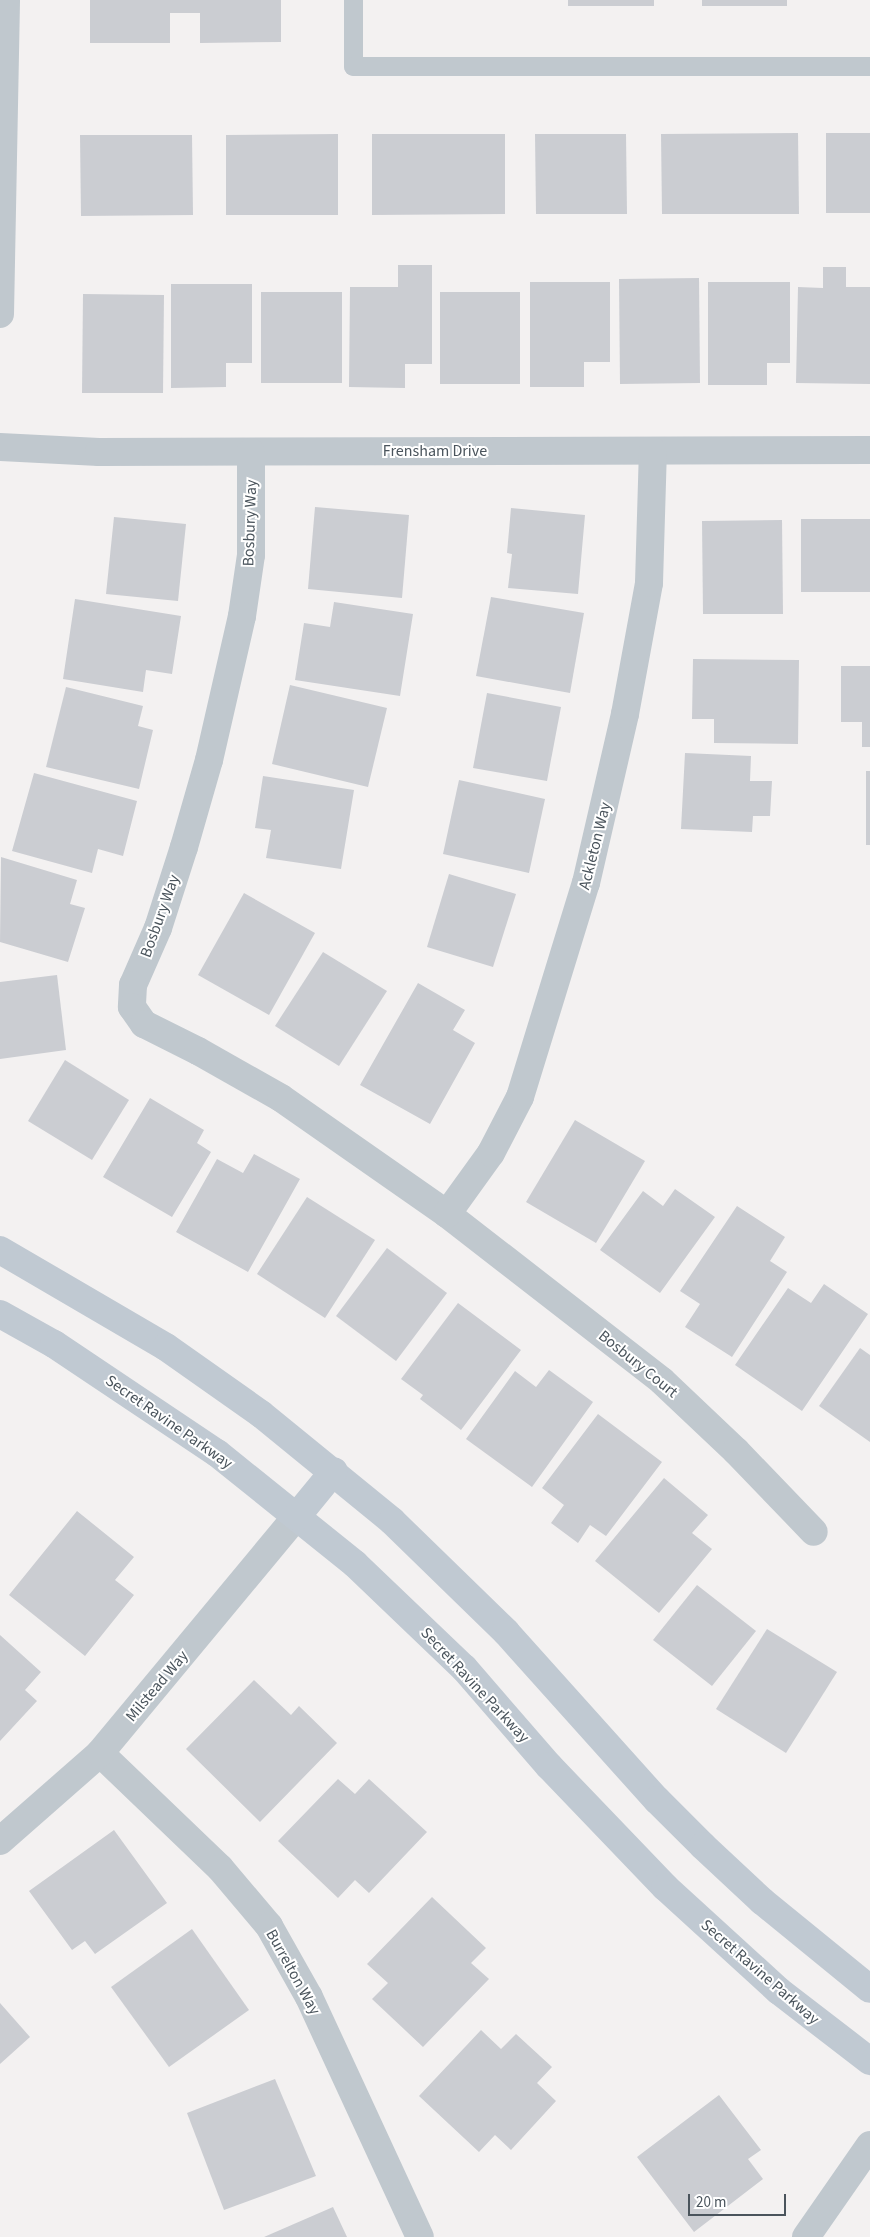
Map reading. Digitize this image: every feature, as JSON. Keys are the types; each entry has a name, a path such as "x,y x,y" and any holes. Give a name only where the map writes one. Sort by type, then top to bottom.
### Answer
{"main road":[{"path":"0,1250 166,1347 261,1414 334,1471 392,1521 499,1625 657,1800 703,1846 776,1914 870,1990"},
{"name":"Secret Ravine Parkway","path":"0,1314 54,1344 217,1454 355,1564 464,1668 549,1766 672,1893 779,1991 870,2061"},
{"path":"297,1516 334,1471"}],"street":[{"path":"0,314 6,0"},
{"name":"Frensham Drive","path":"0,447 99,452 870,450"},
{"name":"Ackleton Way","path":"447,1214 508,1126 541,1035 584,892 625,714 649,583 654,451"},
{"name":"Bosbury Way","path":"251,452 251,555 240,626 187,838 158,928 133,985 132,1007 144,1024 198,1051 280,1098 447,1214"},
{"name":"Bosbury Court","path":"447,1214 662,1381 736,1451 814,1532"},
{"name":"Milstead Way","path":"0,1841 100,1753 297,1516"},
{"name":"Burrelton Way","path":"100,1753 220,1868 269,1926 309,1997 420,2237"},
{"path":"806,2237 870,2144"}],"lane":[{"path":"353,0 353,66 870,66"}],"building":[{"path":"90,0 281,0 281,42 200,43 200,13 170,13 170,43 90,43"},
{"path":"568,0 654,0 654,6 568,6"},
{"path":"702,0 787,0 787,6 702,6"},
{"path":"798,133 799,214 662,214 661,134"},
{"path":"826,133 870,133 870,213 826,213"},
{"path":"338,134 338,215 226,215 226,135"},
{"path":"372,134 505,134 505,214 372,215"},
{"path":"535,134 626,134 627,214 536,214"},
{"path":"80,135 192,135 193,215 81,216"},
{"path":"398,265 432,265 432,364 405,364 405,388 349,387 350,287 398,287"},
{"path":"823,267 846,267 846,287 870,287 870,384 796,383 798,287 823,288"},
{"path":"699,278 700,383 620,384 619,279"},
{"path":"530,282 610,282 610,362 584,362 584,387 530,387"},
{"path":"708,282 790,282 790,363 767,363 767,385 708,385"},
{"path":"171,284 252,284 252,363 226,363 226,387 171,388"},
{"path":"261,292 342,292 342,383 261,383"},
{"path":"440,292 520,292 520,384 440,384"},
{"path":"83,294 164,295 163,393 82,393"},
{"path":"315,507 409,515 402,598 308,589"},
{"path":"511,508 585,515 578,594 508,588 512,554 507,553"},
{"path":"114,517 186,524 178,601 106,594"},
{"path":"801,519 870,519 870,592 801,592"},
{"path":"782,520 783,614 703,614 702,521"},
{"path":"491,597 584,613 570,693 476,676"},
{"path":"75,599 181,616 172,674 146,670 143,692 63,679"},
{"path":"334,602 413,614 400,696 295,680 304,623 330,627"},
{"path":"693,659 799,660 798,744 714,743 714,719 692,719"},
{"path":"841,666 870,666 870,747 862,747 862,722 841,722"},
{"path":"290,685 387,708 368,787 272,764"},
{"path":"66,687 143,706 138,726 153,730 139,789 46,767"},
{"path":"487,693 561,707 547,781 473,768"},
{"path":"685,753 751,756 750,781 772,781 770,816 753,816 752,832 681,829"},
{"path":"866,771 870,771 870,845 866,845"},
{"path":"34,773 137,801 123,856 98,849 92,873 12,851"},
{"path":"263,776 354,790 341,869 266,858 271,830 255,828"},
{"path":"459,780 545,799 529,873 443,854"},
{"path":"1,857 77,880 70,904 85,908 68,962 0,942"},
{"path":"449,874 516,894 493,967 427,947"},
{"path":"244,893 315,933 269,1015 198,975"},
{"path":"323,952 387,991 339,1066 275,1026"},
{"path":"57,975 66,1050 0,1059 0,982"},
{"path":"418,983 465,1010 453,1030 475,1043 430,1124 360,1085"},
{"path":"65,1060 129,1100 92,1160 28,1121"},
{"path":"150,1098 204,1130 197,1143 211,1152 172,1217 103,1177"},
{"path":"575,1120 645,1161 596,1243 526,1202"},
{"path":"254,1154 300,1179 248,1272 176,1232 217,1159 243,1173"},
{"path":"675,1189 715,1217 660,1293 600,1250 643,1191 663,1206"},
{"path":"307,1197 375,1240 325,1318 257,1274"},
{"path":"737,1206 785,1237 770,1261 787,1272 732,1357 685,1327 700,1304 680,1291"},
{"path":"387,1248 447,1293 396,1361 336,1316"},
{"path":"824,1284 868,1314 802,1411 735,1365 788,1288 811,1303"},
{"path":"458,1303 521,1350 461,1430 420,1399 423,1395 401,1379"},
{"path":"860,1348 870,1355 870,1442 819,1406"},
{"path":"549,1370 593,1402 532,1487 466,1439 515,1371 536,1387"},
{"path":"598,1414 662,1462 606,1536 590,1525 578,1543 551,1523 564,1505 542,1488"},
{"path":"664,1478 708,1515 692,1533 712,1549 659,1613 595,1561"},
{"path":"77,1511 134,1557 115,1580 134,1595 85,1656 9,1595"},
{"path":"697,1585 756,1631 712,1686 653,1640"},
{"path":"767,1629 837,1672 786,1753 716,1709"},
{"path":"0,1635 41,1672 25,1690 37,1701 0,1741"},
{"path":"254,1680 291,1715 299,1706 337,1743 260,1822 186,1749"},
{"path":"338,1779 355,1794 369,1779 427,1832 369,1893 355,1880 338,1898 278,1841"},
{"path":"114,1830 167,1903 95,1954 85,1941 72,1950 29,1891"},
{"path":"432,1897 486,1948 471,1963 489,1979 423,2047 372,1999 388,1983 367,1964"},
{"path":"192,1929 249,2010 169,2067 111,1987"},
{"path":"0,2003 30,2037 0,2064"},
{"path":"481,2030 501,2049 516,2034 552,2067 537,2083 556,2101 511,2150 495,2135 479,2152 419,2096"},
{"path":"275,2079 316,2176 224,2210 187,2113"},
{"path":"719,2095 761,2150 748,2159 763,2179 694,2232 637,2157"},
{"path":"333,2207 347,2237 264,2237"}]}
